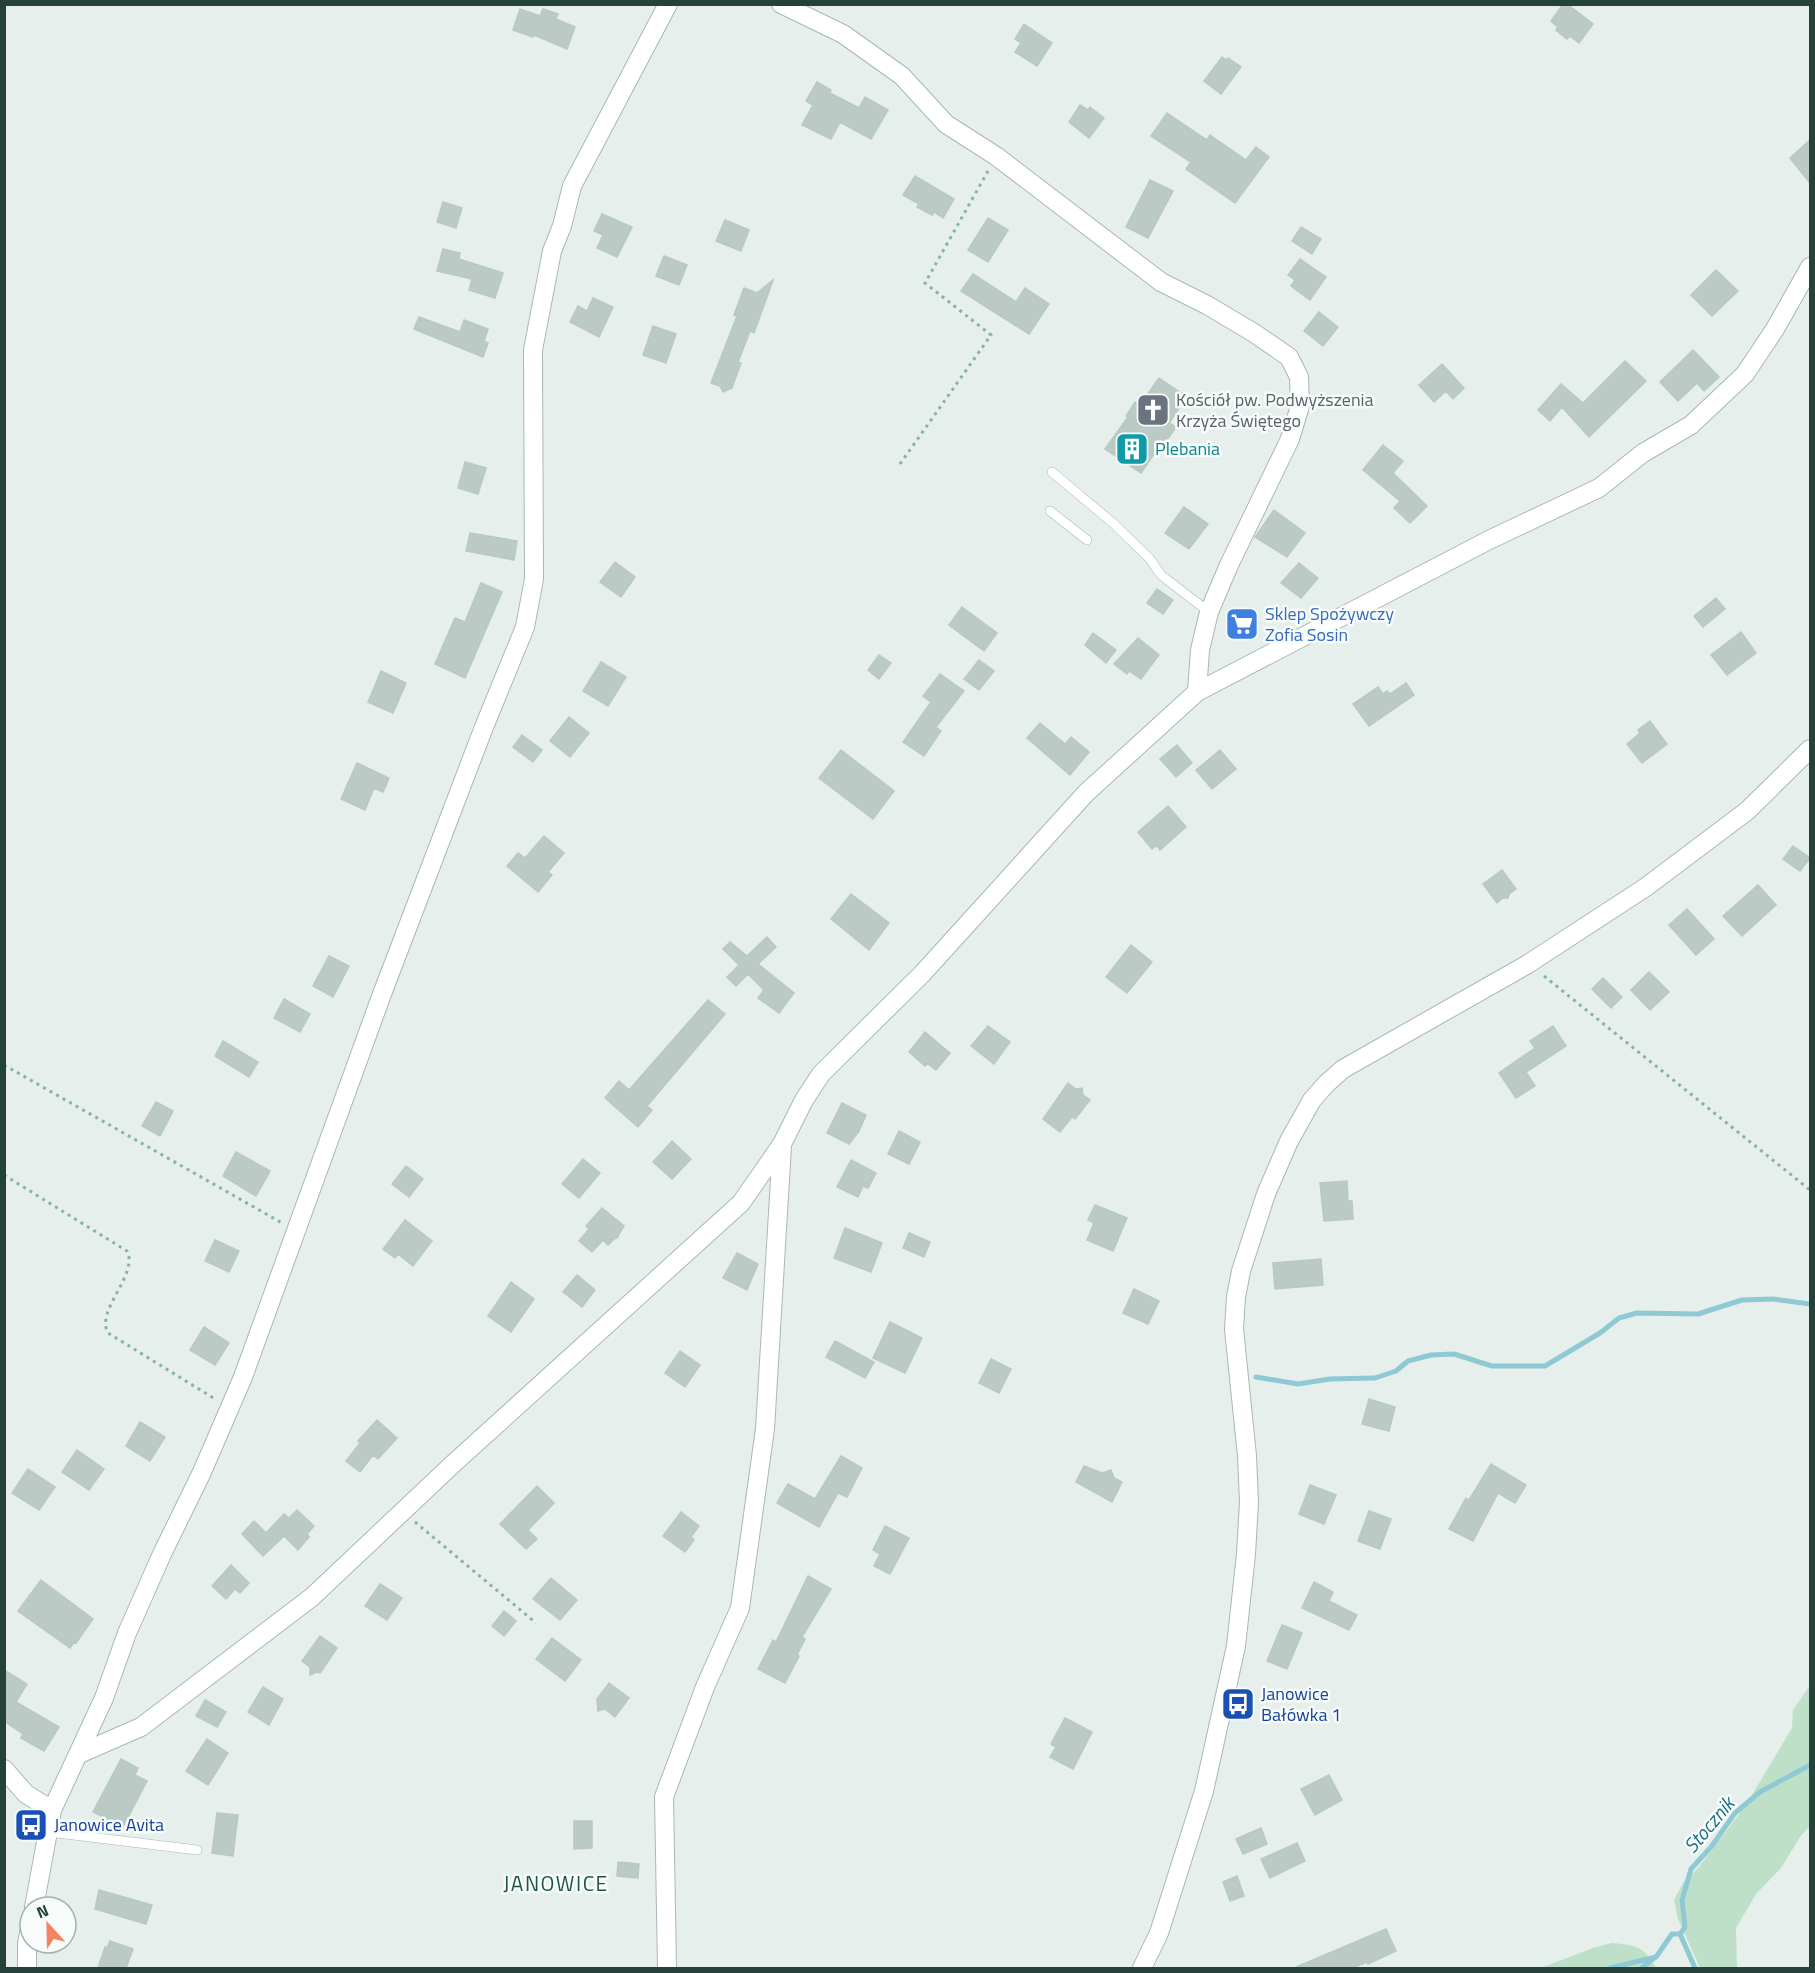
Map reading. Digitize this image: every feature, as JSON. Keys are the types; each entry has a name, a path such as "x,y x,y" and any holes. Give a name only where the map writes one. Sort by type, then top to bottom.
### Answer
{"street":[{"path":"36,1895 52,1810 104,1698 127,1634 247,1367 390,973 484,727 525,627 534,579 533,350 552,252 562,226 572,186 668,4"},
{"path":"781,4 851,40 902,76 946,124 996,156 1161,282 1216,310 1289,357 1299,376 1300,406 1290,439 1209,612 1200,650 1197,692"},
{"path":"79,1754 141,1726 312,1597 741,1203 782,1144 804,1100 821,1074 922,974 1086,793 1197,692 1490,540 1599,488 1643,453 1691,425 1745,374 1775,329 1810,267"},
{"path":"1143,1968 1159,1933 1204,1791 1236,1646 1249,1502 1247,1456 1234,1329 1235,1308 1241,1272 1266,1194 1289,1141 1312,1100 1343,1069 1528,964 1646,887 1747,811 1810,749"},
{"path":"667,1968 664,1797 705,1687 740,1608 765,1429 782,1144"},
{"path":"4,1769 26,1794 52,1810"}],"lane":[{"path":"1052,472 1114,524 1150,559 1161,575 1209,612"},
{"path":"1050,511 1087,540"},
{"path":"49,1832 197,1850"}],"path":[{"path":"900,464 991,335 925,283 996,156"},
{"path":"1528,964 1810,1190"},
{"path":"4,1065 297,1232"},
{"path":"4,1174 127,1251 130,1263 106,1320 106,1329 111,1336 230,1408"},
{"path":"403,1511 536,1623"}],"green space":[{"path":"1810,1685 1810,1826 1800,1837 1781,1868 1756,1894 1736,1928 1737,1968 1700,1968 1678,1919 1674,1900 1683,1883 1698,1868 1746,1805 1792,1728 1793,1710"},
{"path":"1612,1943 1639,1948 1644,1951 1656,1968 1541,1968 1593,1948"}],"building":[{"path":"1563,4 1567,4 1593,24 1579,43 1570,36 1567,39 1556,30 1558,27 1551,21"},
{"path":"520,9 540,16 543,9 558,14 556,19 575,27 567,49 534,35 533,37 513,30"},
{"path":"1024,24 1052,43 1037,66 1015,52 1021,43 1015,39"},
{"path":"1222,57 1226,60 1228,58 1241,67 1221,94 1204,81"},
{"path":"817,82 831,90 830,93 859,108 865,97 888,110 871,139 840,122 831,139 802,125 813,105 806,101"},
{"path":"1080,105 1088,110 1090,107 1104,118 1089,138 1069,122"},
{"path":"1167,113 1207,140 1210,135 1246,160 1256,147 1269,157 1235,203 1186,169 1191,162 1151,136"},
{"path":"1810,140 1810,183 1790,158"},
{"path":"915,176 954,199 943,218 934,212 932,215 917,207 919,204 903,195"},
{"path":"1150,180 1173,191 1148,238 1126,227"},
{"path":"443,202 462,208 456,228 437,222"},
{"path":"602,214 632,227 617,257 597,248 603,235 594,231"},
{"path":"988,218 1008,230 988,262 968,250"},
{"path":"725,220 749,230 741,251 716,241"},
{"path":"1301,227 1321,239 1312,254 1292,241"},
{"path":"443,249 460,253 459,259 503,273 495,298 469,290 472,279 437,271"},
{"path":"664,256 687,265 679,285 656,276"},
{"path":"1300,259 1326,277 1310,300 1291,286 1295,280 1288,275"},
{"path":"1716,270 1738,291 1712,316 1691,295"},
{"path":"973,274 1016,302 1025,288 1049,304 1029,334 961,291"},
{"path":"773,280 754,333 750,331 738,362 741,363 732,388 723,392 720,386 711,383 737,316 734,315 744,288 757,293"},
{"path":"593,298 613,307 599,337 570,322 578,306 587,311"},
{"path":"1319,312 1338,327 1323,346 1304,331"},
{"path":"419,317 460,332 464,320 488,329 484,341 488,343 483,357 414,329"},
{"path":"653,326 676,334 666,363 643,355"},
{"path":"1693,350 1719,377 1704,391 1697,383 1678,401 1660,382"},
{"path":"1625,361 1646,381 1589,437 1562,407 1550,421 1538,410 1561,384 1583,403"},
{"path":"1442,364 1464,388 1453,399 1446,391 1434,402 1419,385"},
{"name":"Kościół pw. Podwyższenia Krzyża Świętego","path":"1159,378 1187,397 1169,423 1176,427 1167,440 1165,438 1141,473 1105,449 1128,417 1126,416 1135,402 1140,405"},
{"path":"1383,445 1403,461 1393,473 1427,506 1410,523 1394,508 1400,501 1363,470"},
{"path":"465,462 486,468 478,494 458,488"},
{"path":"1184,507 1208,524 1189,549 1165,533"},
{"path":"1274,510 1305,533 1287,557 1255,537"},
{"path":"470,533 517,541 514,560 466,551"},
{"path":"615,562 635,577 621,597 600,582"},
{"path":"1299,563 1318,578 1301,598 1281,583"},
{"path":"481,583 502,592 465,678 435,664 455,618 465,622"},
{"path":"1157,589 1173,600 1163,614 1147,603"},
{"path":"1716,598 1725,609 1703,627 1694,616"},
{"path":"962,607 997,633 984,651 949,625"},
{"name":"Sklep Spożywczy Zofia Sosin","path":"1233,612 1258,623 1252,637 1227,626"},
{"path":"1741,632 1756,653 1727,675 1711,655"},
{"path":"1093,633 1116,650 1106,663 1085,645"},
{"path":"1138,638 1159,655 1141,679 1129,671 1127,674 1114,664"},
{"path":"879,655 891,663 879,679 868,670"},
{"path":"979,660 994,671 979,690 964,679"},
{"path":"601,662 626,677 608,706 583,691"},
{"path":"381,671 406,683 393,713 368,702"},
{"path":"940,674 964,691 936,727 941,731 924,756 903,742 931,702 923,696"},
{"path":"1406,683 1414,695 1369,726 1353,704 1378,687 1383,694 1387,691 1390,694"},
{"path":"569,717 589,733 570,757 550,741"},
{"path":"1650,721 1667,744 1642,763 1627,744 1640,733 1638,730"},
{"path":"1040,723 1065,744 1071,737 1089,752 1070,775 1027,738"},
{"path":"522,735 542,750 533,762 513,747"},
{"path":"1177,745 1192,763 1176,777 1160,759"},
{"path":"841,750 894,791 873,819 819,778"},
{"path":"1220,750 1236,769 1212,789 1196,770"},
{"path":"357,763 389,778 383,792 374,788 365,810 341,799"},
{"path":"1168,806 1186,827 1160,850 1157,845 1152,849 1138,832"},
{"path":"544,836 564,853 548,872 552,875 538,892 507,866 518,853 525,858"},
{"path":"1793,846 1810,858 1800,871 1783,859"},
{"path":"1502,870 1516,889 1509,894 1508,898 1503,898 1497,903 1483,884"},
{"path":"1758,885 1776,905 1742,936 1723,916"},
{"path":"851,894 889,923 869,950 831,919"},
{"path":"1687,909 1714,939 1696,955 1669,925"},
{"path":"767,937 776,947 758,964 794,993 779,1013 758,998 764,990 748,974 736,986 727,977 739,965 723,949 730,942 747,956"},
{"path":"1131,945 1152,962 1127,993 1106,977"},
{"path":"329,956 349,966 333,997 313,986"},
{"path":"1649,972 1669,992 1650,1010 1631,990"},
{"path":"1603,978 1622,997 1611,1008 1592,989"},
{"path":"284,999 310,1014 300,1032 274,1018"},
{"path":"708,1000 725,1014 647,1106 652,1110 638,1127 605,1098 619,1081 629,1090"},
{"path":"988,1026 1010,1042 994,1064 971,1046"},
{"path":"1553,1026 1566,1046 1526,1072 1535,1086 1516,1098 1499,1073 1535,1048 1530,1041"},
{"path":"925,1032 950,1053 936,1070 927,1063 925,1066 909,1052"},
{"path":"223,1041 258,1062 249,1077 215,1056"},
{"path":"1068,1083 1076,1089 1082,1088 1083,1095 1090,1100 1075,1119 1072,1117 1060,1132 1043,1119"},
{"path":"156,1102 173,1111 160,1136 142,1126"},
{"path":"842,1103 866,1115 859,1131 849,1144 827,1133"},
{"path":"899,1131 920,1142 909,1164 888,1154"},
{"path":"672,1141 691,1159 672,1179 653,1162"},
{"path":"236,1152 270,1171 256,1196 223,1176"},
{"path":"583,1159 600,1173 579,1198 562,1184"},
{"path":"851,1160 876,1173 868,1188 863,1186 858,1197 837,1187"},
{"path":"406,1166 423,1179 409,1197 392,1184"},
{"path":"1347,1181 1348,1201 1352,1201 1353,1219 1324,1221 1320,1183"},
{"path":"1095,1205 1127,1218 1113,1251 1087,1240 1094,1223 1088,1220"},
{"path":"602,1208 624,1226 617,1238 608,1245 603,1240 592,1252 579,1241 589,1229 586,1226"},
{"path":"405,1220 432,1241 413,1266 398,1254 395,1258 383,1249"},
{"path":"845,1228 882,1243 871,1272 834,1258"},
{"path":"909,1233 930,1242 924,1257 903,1248"},
{"path":"215,1240 239,1251 229,1272 205,1261"},
{"path":"737,1253 758,1264 747,1290 723,1278"},
{"path":"1321,1259 1323,1285 1275,1289 1273,1263"},
{"path":"577,1275 595,1290 582,1307 563,1292"},
{"path":"511,1282 534,1299 511,1332 488,1316"},
{"path":"1134,1289 1159,1301 1148,1324 1123,1313"},
{"path":"890,1322 922,1338 905,1373 873,1358"},
{"path":"204,1327 229,1343 215,1365 190,1350"},
{"path":"835,1341 874,1362 865,1378 826,1357"},
{"path":"680,1351 700,1365 685,1387 665,1373"},
{"path":"991,1359 1011,1369 999,1393 979,1383"},
{"path":"1369,1399 1395,1407 1389,1431 1362,1424"},
{"path":"377,1420 397,1438 378,1459 373,1455 360,1472 346,1461 360,1443 358,1441"},
{"path":"140,1422 165,1437 150,1461 126,1446"},
{"path":"77,1450 104,1469 89,1490 62,1472"},
{"path":"841,1456 862,1468 847,1497 838,1493 819,1527 777,1503 788,1484 815,1499"},
{"path":"1491,1464 1526,1485 1515,1503 1498,1493 1473,1541 1449,1529 1466,1498 1469,1500"},
{"path":"1084,1466 1102,1473 1111,1470 1114,1478 1122,1482 1112,1502 1076,1482"},
{"path":"28,1469 55,1487 39,1510 12,1493"},
{"path":"1310,1485 1336,1495 1324,1524 1299,1514"},
{"path":"537,1486 554,1503 528,1530 537,1539 526,1549 500,1524"},
{"path":"297,1510 314,1526 307,1534 309,1537 298,1550 284,1536 263,1556 242,1534 254,1521 266,1533 284,1514 289,1518"},
{"path":"1369,1511 1391,1519 1380,1549 1358,1541"},
{"path":"681,1512 699,1526 691,1537 694,1540 685,1552 663,1536"},
{"path":"885,1526 909,1538 890,1574 874,1566 880,1554 873,1550"},
{"path":"231,1565 249,1583 240,1593 235,1589 226,1599 212,1586"},
{"path":"808,1576 831,1589 802,1637 805,1639 797,1655 799,1656 785,1683 758,1669 773,1640 776,1642"},
{"path":"551,1578 577,1600 560,1620 533,1599"},
{"path":"41,1580 93,1619 70,1648 18,1611"},
{"path":"1314,1582 1333,1592 1329,1601 1357,1615 1349,1630 1302,1608"},
{"path":"380,1584 402,1598 387,1620 365,1606"},
{"path":"504,1611 516,1621 504,1636 492,1626"},
{"path":"1282,1625 1302,1633 1287,1669 1267,1661"},
{"path":"320,1636 337,1648 320,1673 310,1675 310,1667 302,1661"},
{"path":"552,1638 581,1660 565,1681 536,1659"},
{"path":"4,1670 27,1684 16,1702 59,1727 44,1751 21,1738 23,1734 4,1721"},
{"path":"609,1683 629,1698 615,1717 605,1709 598,1711 597,1699"},
{"path":"263,1687 283,1699 269,1725 248,1712"},
{"path":"205,1700 226,1712 217,1727 196,1716"},
{"path":"1065,1718 1092,1732 1073,1769 1050,1757 1056,1747 1051,1744"},
{"path":"207,1739 228,1753 208,1785 186,1771"},
{"path":"121,1759 138,1768 135,1775 147,1781 123,1827 93,1812"},
{"path":"1329,1775 1342,1800 1315,1815 1301,1789"},
{"path":"217,1813 238,1815 233,1856 212,1853"},
{"path":"574,1821 592,1821 592,1848 574,1849"},
{"path":"1261,1828 1267,1844 1243,1854 1236,1839"},
{"path":"1297,1843 1305,1861 1270,1878 1261,1859"},
{"path":"618,1862 639,1864 638,1878 617,1876"},
{"path":"1237,1876 1244,1896 1230,1901 1223,1882"},
{"path":"99,1890 152,1905 146,1924 95,1909"},
{"path":"1386,1929 1396,1951 1368,1964 1367,1962 1352,1968 1294,1968"},
{"path":"110,1941 133,1949 126,1968 98,1968 105,1947 107,1948"}],"waterway":[{"path":"1256,1377 1298,1384 1330,1379 1375,1378 1396,1371 1408,1361 1431,1355 1454,1354 1492,1366 1545,1366 1600,1333 1619,1318 1637,1313 1698,1314 1742,1300 1773,1299 1810,1304"},
{"name":"Stocznik","path":"1695,1968 1680,1934 1685,1927 1682,1900 1691,1869 1711,1847 1735,1813 1760,1792 1810,1765"},
{"path":"1610,1968 1656,1957 1672,1934 1680,1934"},
{"path":"1642,1968 1654,1958"}],"place":[{"name":"Kościół pw. Podwyższenia Krzyża Świętego","path":"1153,410"},
{"name":"Plebania","path":"1132,449"},
{"name":"Sklep Spożywczy Zofia Sosin","path":"1242,624"},
{"name":"Janowice Bałówka 1","path":"1238,1704"},
{"name":"Janowice Avita","path":"31,1825"}],"district":[{"name":"JANOWICE","path":"556,1884"}]}
